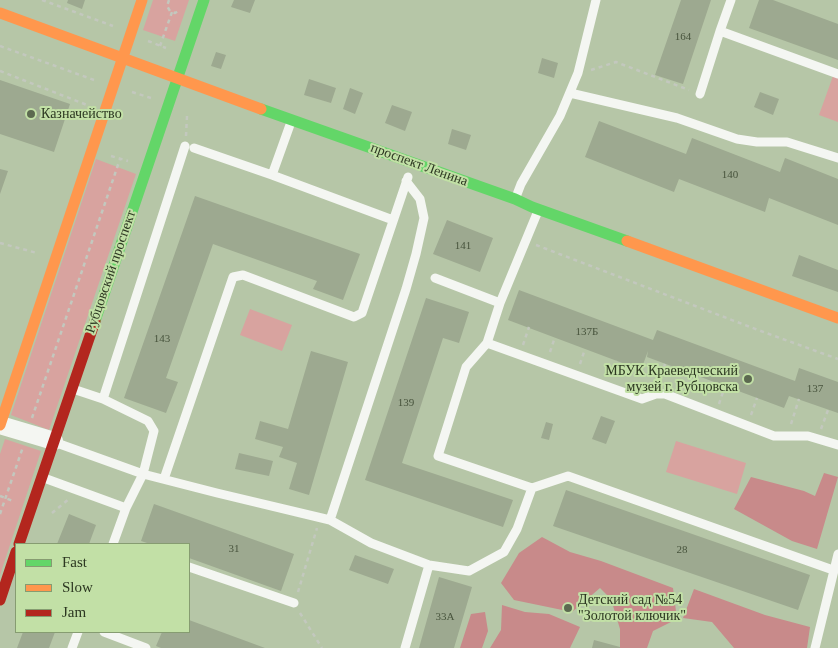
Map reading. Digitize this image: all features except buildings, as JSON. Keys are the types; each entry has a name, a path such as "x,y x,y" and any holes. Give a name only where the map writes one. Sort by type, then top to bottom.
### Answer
{"street":[{"path":"54,442 0,425 121,58 142,0"},
{"name":"Рубцовский проспект","path":"19,543 204,0"},
{"name":"проспект Ленина","path":"0,14 515,199 838,318"},
{"path":"0,600 15,555"}],"lane":[{"path":"515,199 521,184 560,116 570,93 578,73 596,0"},
{"path":"700,94 731,0"},
{"path":"720,31 838,74"},
{"path":"570,93 677,118 737,139 757,142 787,142 838,158"},
{"path":"272,175 291,120"},
{"path":"103,399 185,146"},
{"path":"194,148 393,220"},
{"path":"164,479 233,277 242,275 354,317 362,313 413,163"},
{"path":"330,520 416,254 424,218 420,199 406,181"},
{"path":"539,209 500,303 487,344 466,367 438,456 532,488 568,476 833,570"},
{"path":"435,278 500,303"},
{"path":"487,344 642,399 656,394 665,394 774,436 808,436 838,445"},
{"path":"72,388 103,399 148,421 154,431 143,474 126,508 116,543"},
{"path":"54,442 143,474 321,516 371,543 429,565 468,571 504,552 517,529 532,488"},
{"path":"42,477 126,508"},
{"path":"815,648 838,554"},
{"path":"405,648 429,565"},
{"path":"190,567 294,604"},
{"path":"72,648 78,633"},
{"path":"107,633 146,648"}],"path":[{"path":"169,0 167,6 172,12"},
{"path":"172,12 175,13 180,10 182,4"},
{"path":"160,46 172,12"},
{"path":"578,73 616,62 700,94"},
{"path":"0,71 90,106"},
{"path":"111,156 128,162"},
{"path":"0,514 120,159"},
{"path":"526,241 749,327 838,359"},
{"path":"0,243 40,254"},
{"path":"519,355 529,328"},
{"path":"545,364 555,337"},
{"path":"576,375 585,349"},
{"path":"607,387 617,361"},
{"path":"656,394 665,364"},
{"path":"685,402 696,376"},
{"path":"716,414 725,386"},
{"path":"747,426 757,398"},
{"path":"787,435 800,399"},
{"path":"818,439 828,410"},
{"path":"0,496 5,498"},
{"path":"321,516 294,604 322,648"}],"shaded area":[{"path":"153,0 189,0 175,41 143,30"},
{"path":"833,76 838,78 838,122 819,115"},
{"path":"96,159 136,174 49,430 11,415"},
{"path":"250,309 292,325 282,351 240,335"},
{"path":"5,439 41,451 0,575 0,454"},
{"path":"676,441 746,463 737,494 666,472"},
{"path":"824,473 838,477 817,549 792,541 734,509 751,477 804,491 815,496"},
{"path":"542,537 570,552 601,561 673,588 677,619 653,631 647,648 620,648 620,629 611,599 600,588 572,612 514,600 501,583 519,553"},
{"path":"694,589 765,615 810,627 807,648 734,648 712,622 683,618"},
{"path":"502,605 525,612 549,614 580,627 570,648 490,648 501,630"},
{"path":"485,612 488,631 482,648 460,648 471,614"}],"traffic: fast":[{"path":"95,321 204,0"},
{"path":"261,109 515,199 532,207 627,241"}],"traffic: slow":[{"path":"0,425 142,0"},
{"path":"0,13 261,109"},
{"path":"627,241 838,318"}],"traffic: jam":[{"path":"19,543 95,321"},
{"path":"0,600 15,555"}],"place":[{"name":"Казначейство","path":"31,114"},
{"name":"МБУК Краеведческий музей г. Рубцовска","path":"748,379"},
{"name":"Детский сад №54 \"Золотой ключик\"","path":"568,608"}]}
